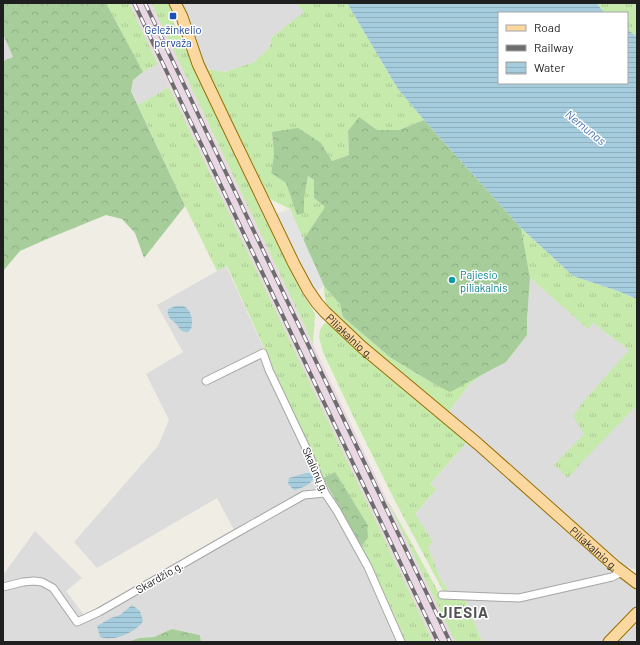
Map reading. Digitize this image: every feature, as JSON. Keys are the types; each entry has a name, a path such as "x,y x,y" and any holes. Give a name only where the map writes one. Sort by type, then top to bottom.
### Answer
{"main road":[{"name":"Piliakalnio g.","path":"175,3 182,17 198,64 230,132 294,264 317,303 362,347 478,444 622,572 637,583"},
{"path":"622,572 637,573"},
{"path":"609,642 637,613"}],"street":[{"name":"Skalūnų g.","path":"206,381 263,353 269,370 326,493 368,567 401,642"},
{"name":"Skardžio g.","path":"3,587 23,582 42,582 53,588 77,622 99,612 304,495 326,493"},
{"path":"442,595 519,598 612,577 622,572"}],"shaded area":[{"path":"129,3 151,3 455,642 433,642"},
{"path":"182,3 296,3 305,12 272,37 269,48 254,62 225,72 206,69 190,20"},
{"path":"3,34 13,57 3,61"},
{"path":"158,64 169,87 138,105 131,90 133,80 143,72"},
{"path":"290,209 324,286 316,292 276,214"},
{"path":"226,266 323,478 369,560 406,642 201,642 200,635 172,629 154,637 139,638 128,642 3,642 3,575 35,531 82,578 66,591 84,615 234,530 217,498 97,568 74,542 158,446 169,420 146,374 183,352 157,305"},
{"path":"530,278 588,328 593,323 637,355 637,570 623,566 448,413 469,385 482,375 506,362 527,335"},
{"path":"467,442 573,534 611,570 637,591 637,609 602,642 482,642 465,599 450,593 440,578 415,514 437,489 430,484"},
{"path":"637,618 637,642 614,642"}],"green space":[{"path":"3,3 106,3 143,72 133,80 131,91 185,206 144,258 135,233 122,219 106,215 20,251 3,271 3,61 13,57 3,34"},
{"path":"106,3 129,3 158,64 143,72"},
{"path":"151,3 168,3 173,14 170,15 301,292 315,314 313,344"},
{"path":"296,3 347,3 398,89 424,120 399,130 348,131 349,155 332,161 321,143 272,132 274,155 271,173 286,183 297,214 304,213 304,199 308,176 314,180 314,198 325,207 303,240 290,209 268,197 260,184 206,69 225,72 254,62 269,48 272,37 304,12"},
{"path":"596,3 637,3 637,37 628,30 628,12 604,12"},
{"path":"169,87 433,642 406,642 369,560 361,546 368,538 335,472 323,478 227,266 217,271 185,206 138,105"},
{"path":"359,117 377,130 399,130 424,120 521,228 530,278 527,335 506,362 450,392 391,358 343,317 340,304 324,286 303,240 325,207 314,198 314,180 308,176 304,199 304,213 297,215 286,183 271,173 274,155 272,132 298,128 321,143 332,161 349,155 348,131"},
{"path":"521,228 573,276 637,299 637,405 568,478 554,465 584,434 573,416 584,401 629,350 593,323 588,329 530,278"},
{"path":"324,286 340,304 343,317 391,358 436,385 450,391 482,375 469,385 448,413 360,339 328,309"},
{"path":"326,323 329,323 467,442 430,484 437,489 415,514 433,542 428,547 440,578 450,593 443,591 395,501 323,352 319,337 320,330"},
{"path":"335,472 367,524 368,538 361,546 323,478"},
{"path":"385,496 440,595 465,599 482,642 455,642"},
{"path":"172,629 200,635 201,642 128,642 139,638 154,637"}],"water":[{"name":"Nemunas","path":"347,3 596,3 604,12 498,12 498,84 628,84 628,30 637,37 637,299 573,276 521,228 398,89"},
{"path":"176,306 184,306 188,309 192,318 190,331 182,331 169,316 168,309"},
{"path":"310,473 314,476 311,482 306,486 294,490 288,484 289,478"},
{"path":"132,605 140,611 143,621 141,624 134,630 116,638 100,637 97,626 120,615"}],"railway":[{"path":"134,3 438,642"},
{"path":"145,3 450,642"}],"place":[{"name":"Geležinkelio pervaža","path":"173,16"},
{"name":"Pajiesio piliakalnis","path":"452,280"}],"district":[{"name":"JIESIA","path":"464,612"}]}
